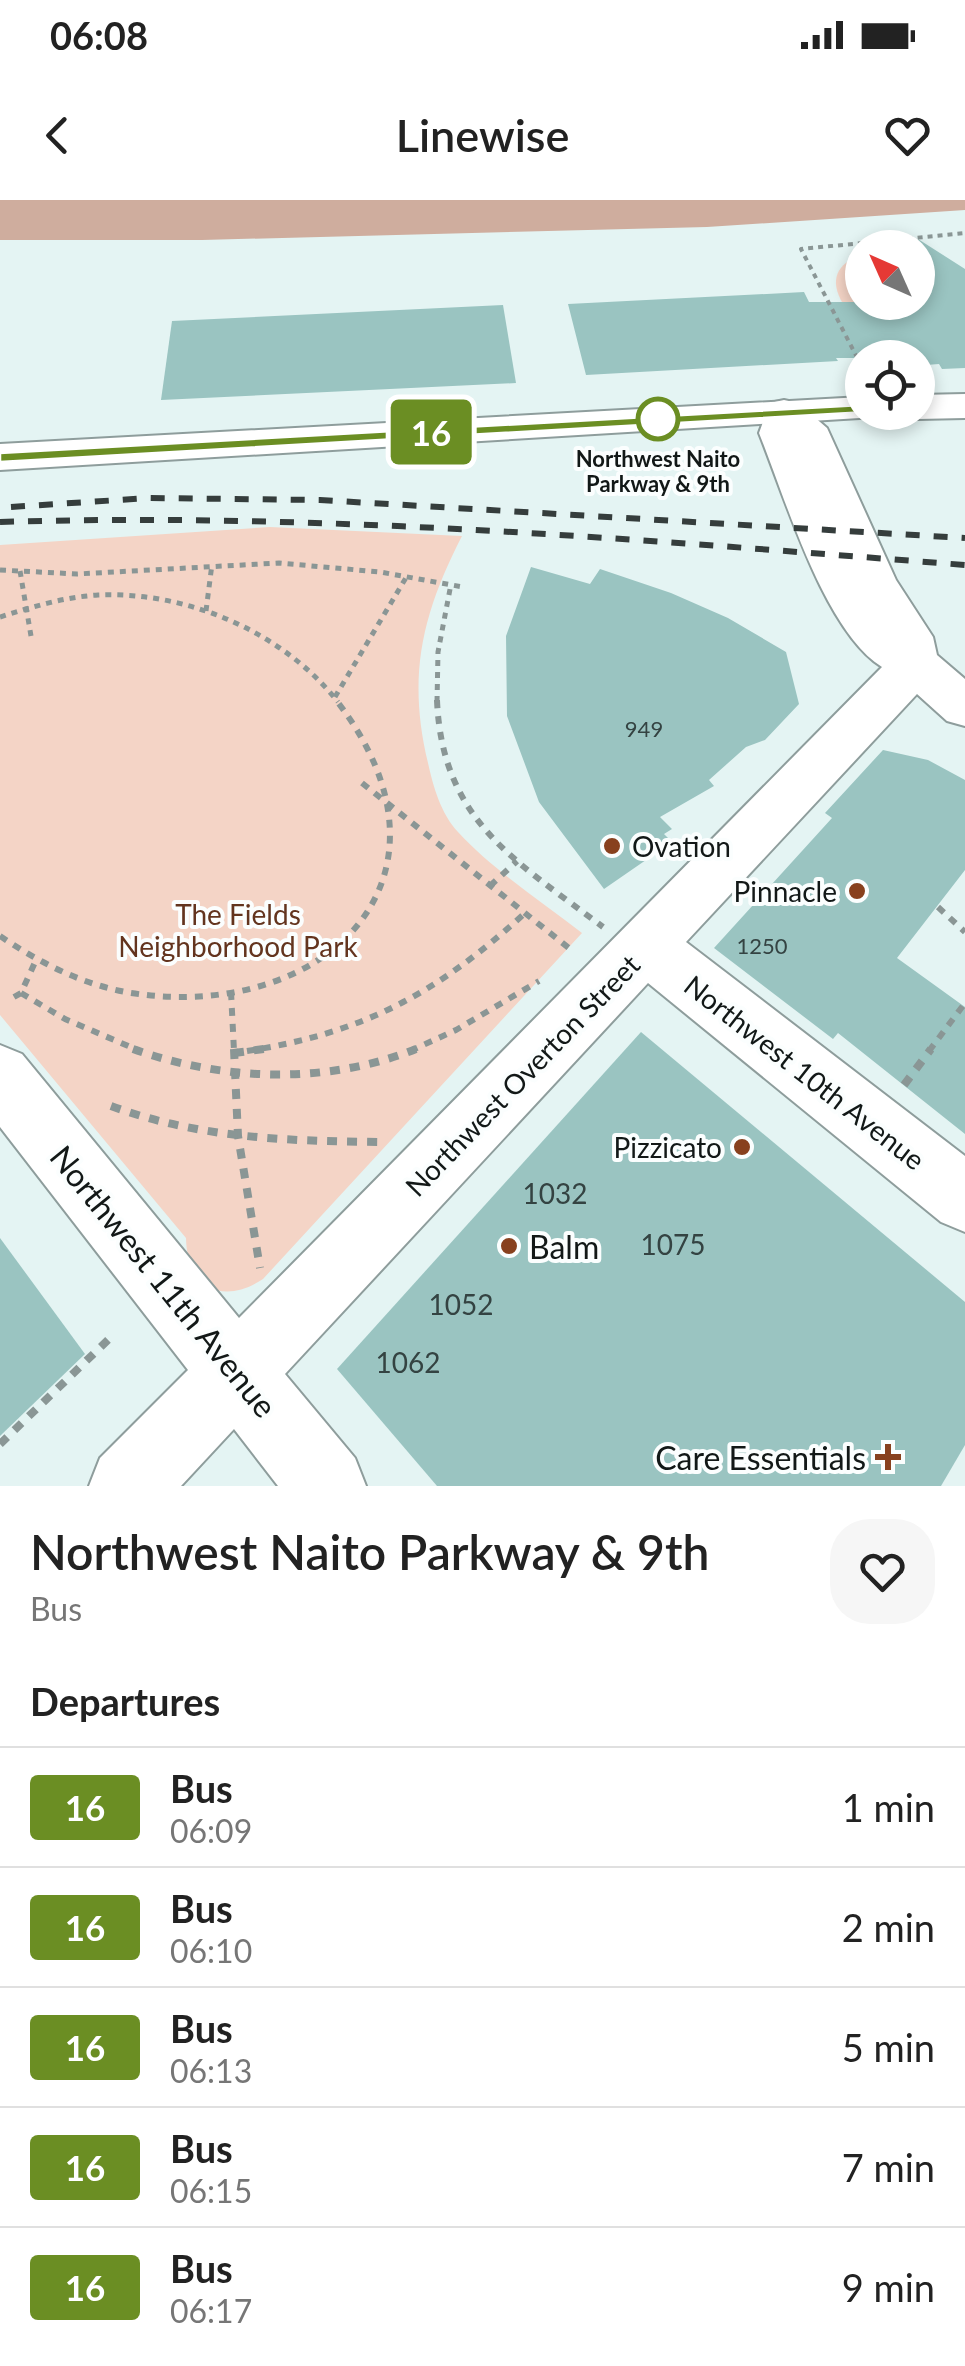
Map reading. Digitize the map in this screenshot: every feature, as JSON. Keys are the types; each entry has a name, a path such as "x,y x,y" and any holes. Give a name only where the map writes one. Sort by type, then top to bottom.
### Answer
{"street":[{"path":"935,407 965,406"},
{"path":"0,457 845,410"},
{"path":"784,412 779,434 851,602 884,646 915,664 965,707"},
{"name":"Northwest Overton Street","path":"128,1486 915,664"},
{"name":"Northwest 10th Avenue","path":"642,950 965,1198"},
{"name":"Northwest 11th Avenue","path":"0,1076 327,1486"}],"path":[{"path":"848,340 801,249 965,233"},
{"path":"206,611 212,564"},
{"path":"0,570 120,572 212,564 304,564 463,587"},
{"path":"20,571 30,636"},
{"path":"335,697 407,576"},
{"path":"451,584 436,660 442,748 456,794 496,844 642,950"},
{"path":"0,617 60,598 114,594 176,602 206,611 288,653 335,697 361,732 391,807 385,877 355,932 309,968 258,987 176,998 121,992 83,982 36,960 0,936"},
{"path":"362,783 570,950"},
{"path":"490,886 517,861"},
{"path":"938,906 965,932"},
{"path":"234,1053 315,1039 395,1012 466,966 524,914"},
{"path":"36,960 17,995 125,1048 171,1062 235,1074 296,1076 403,1054 454,1031 538,981"},
{"path":"231,992 238,1136 260,1269"},
{"path":"874,1126 965,1003"},
{"path":"111,1106 185,1128 238,1136 378,1142"},
{"path":"0,1444 111,1337"}],"green space":[{"path":"845,264 843,304 836,287"},
{"name":"The Fields Neighborhood Park","path":"270,527 462,536 437,592 422,646 419,702 432,781 458,832 502,872 582,933 263,1279 234,1291 221,1291 200,1280 188,1255 186,1238 0,1015 0,545"}],"shaded area":[{"path":"0,200 965,200 965,210 707,227 202,240 0,240"}],"building":[{"path":"935,250 965,269 965,368 942,369 935,364 935,340 845,340 845,358 836,358 838,361 586,375 568,304 804,292 809,302 845,302 845,320 935,320"},
{"path":"503,305 516,383 161,400 172,321"},
{"path":"531,567 590,584 600,569 728,618 786,652 799,704 765,740 746,747 709,780 714,786 660,817 672,829 664,834 672,842 604,889 539,802 507,716 506,636"},
{"name":"Pinnacle","path":"883,750 928,760 965,780 965,870 897,958 965,1007 965,1134 838,1033 833,1039 714,948 832,818 825,813"},
{"path":"641,1032 965,1302 965,1445 941,1486 437,1486 337,1369"},
{"path":"0,1238 85,1354 0,1436"}],"railway":[{"path":"11,507 149,498 320,500 965,538"},
{"path":"0,522 242,521 483,530 965,565"}],"bus line":[{"name":"16","path":"0,457 845,410"}],"place":[{"name":"Northwest Naito Parkway & 9th","path":"658,419"},
{"name":"Ovation","path":"612,846"},
{"name":"Pinnacle","path":"857,891"},
{"name":"Pizzicato","path":"742,1147"},
{"name":"Balm","path":"509,1246"},
{"name":"Care Essentials","path":"888,1457"}]}
